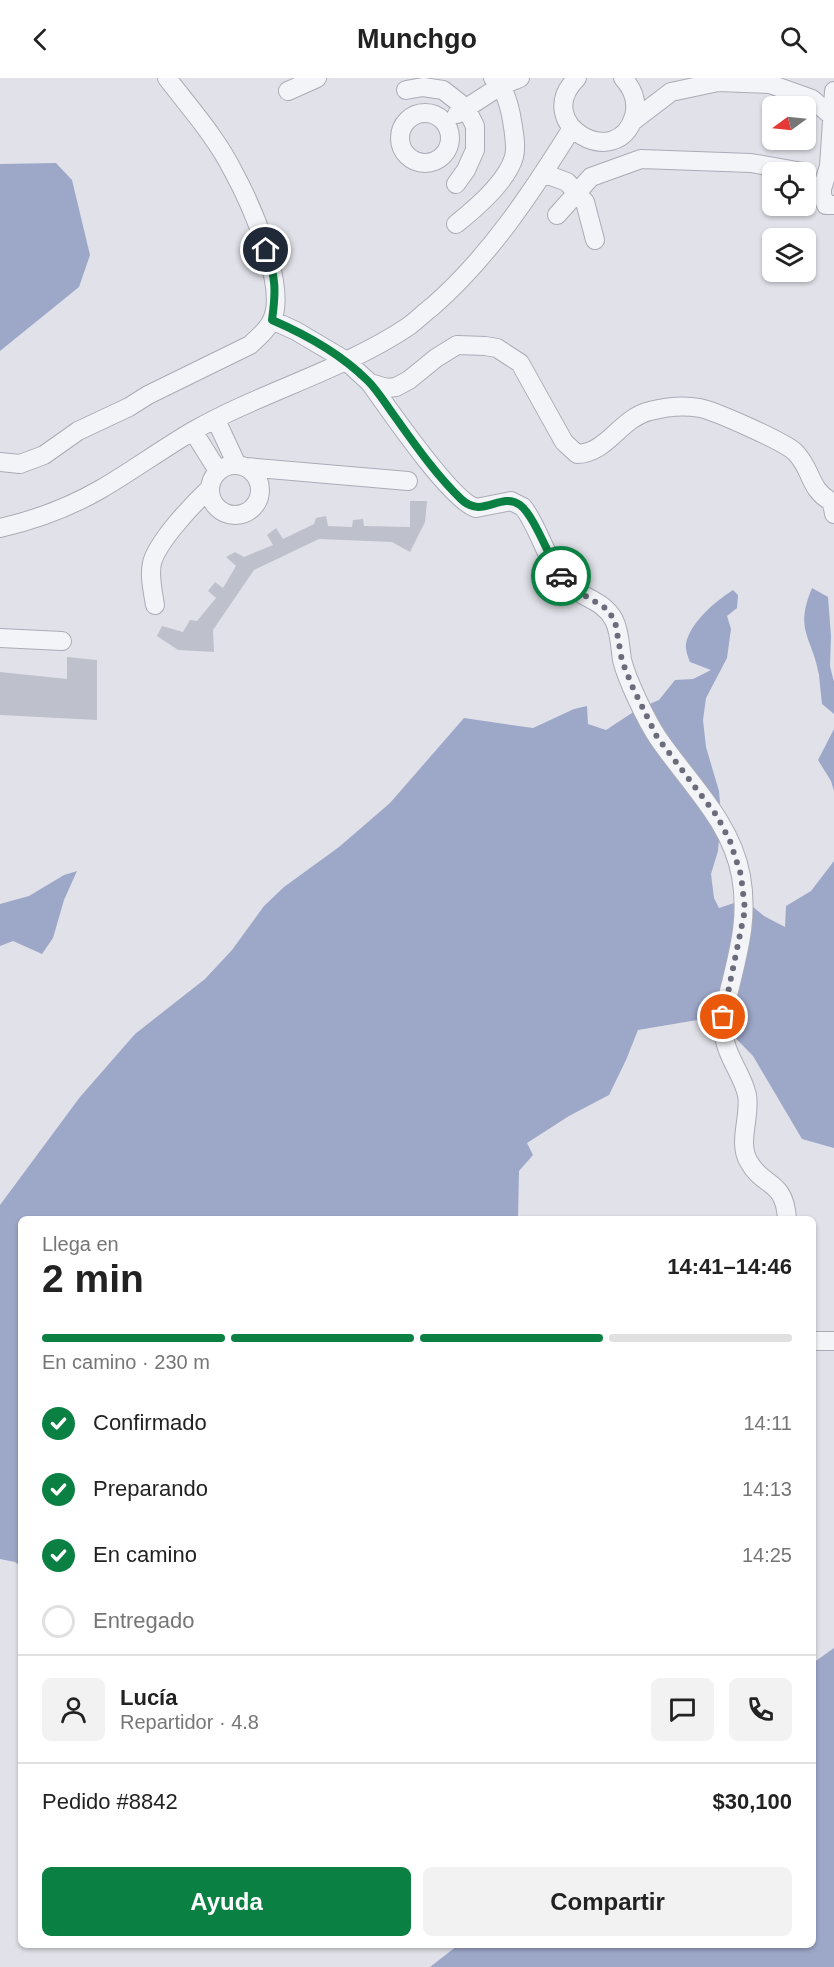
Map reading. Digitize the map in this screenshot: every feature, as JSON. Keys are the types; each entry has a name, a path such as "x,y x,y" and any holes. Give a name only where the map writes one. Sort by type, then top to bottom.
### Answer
{"street":[{"path":"2,457 20,464 44,455 78,431 129,408 148,395 250,345 272,320 276,293 272,267 254,214 233,170 204,125 167,78"},
{"path":"288,92 317,78"},
{"path":"444,121 466,108 497,82 520,78"},
{"path":"574,78 565,98 566,119 572,128 586,139 604,142 626,131 633,121 671,92 718,81 770,84 812,99 833,116"},
{"path":"625,78 636,98 633,121"},
{"path":"456,224 481,204 514,157 514,132 497,82"},
{"path":"406,90 423,87 443,90 466,108 475,126 475,150 466,170 456,184"},
{"path":"834,91 829,169 822,189 823,201 826,205 834,205"},
{"path":"0,528 58,510 100,490 194,431 366,351 410,326 480,260 543,173 572,128"},
{"path":"557,215 591,177 641,159 762,165"},
{"path":"543,173 567,182 585,202 595,240"},
{"path":"272,320 296,331 345,360 370,383 423,455 464,501 476,508 510,501 523,507 565,582 601,604 615,621 622,661 657,737 717,816 730,841 741,875 745,910 744,923 726,1002 723,1030 728,1051 747,1096 745,1151 747,1159 752,1168 776,1187 783,1197 787,1216"},
{"path":"370,383 387,388 396,387 457,345 497,348 520,363 564,442 577,454 587,454 597,450 628,421 642,413 662,408 700,408 794,450 803,461 817,492 834,506"},
{"path":"216,420 242,466 254,473 260,482 261,492 258,502 244,514 234,516 224,513 216,507 211,498 210,489 212,479 218,471 227,466 242,466 408,481"},
{"path":"194,431 218,471"},
{"path":"155,606 151,571 156,553 193,504 210,489"},
{"path":"0,638 62,641"},
{"path":"816,1341 834,1341"}],"water":[{"path":"56,163 72,180 90,255 79,287 0,351 0,164"},
{"path":"812,588 828,597 834,714 822,704 819,675 804,624 807,602"},
{"path":"733,590 738,595 737,608 727,616 731,629 727,658 706,698 703,720 706,747 719,791 721,814 718,851 711,874 714,898 719,908 747,902 764,916 785,927 786,906 811,891 834,861 834,1148 802,1139 753,1056 715,1017 638,1030 609,1095 569,1116 527,1143 533,1155 519,1171 518,1216 18,1216 18,1564 0,1559 0,1205 80,1097 135,1034 205,979 232,950 264,906 284,887 339,847 390,803 464,718 533,728 574,709 587,706 588,724 606,730 638,709 659,700 675,680 693,679 711,670 690,662 686,644 698,620"},
{"path":"834,729 834,791 831,781 818,760"},
{"path":"77,871 64,900 53,938 42,954 13,941 0,946 0,904 29,896 64,875"},
{"path":"834,1648 834,1967 430,1967 454,1948 816,1948 816,1661"}],"building":[{"path":"410,501 427,501 425,522 410,552 392,542 319,539 254,570 213,630 214,652 178,650 157,636 162,626 183,632 190,620 197,621 216,598 208,591 215,582 223,588 236,566 226,557 235,552 244,557 273,545 267,535 276,528 283,539 314,524 316,518 326,516 328,526 352,527 353,520 363,519 364,526 410,527"},
{"path":"67,657 97,660 97,720 0,715 0,672 67,679"}],"way so far":[{"path":"561,576 571,587 607,609 615,621 622,661 657,737 717,816 730,841 741,875 745,910 723,1017"}],"route":[{"path":"266,250 272,267 276,293 272,320 296,331 345,360 370,383 423,455 455,493 470,506 476,508 510,501 523,507 561,576"}]}
